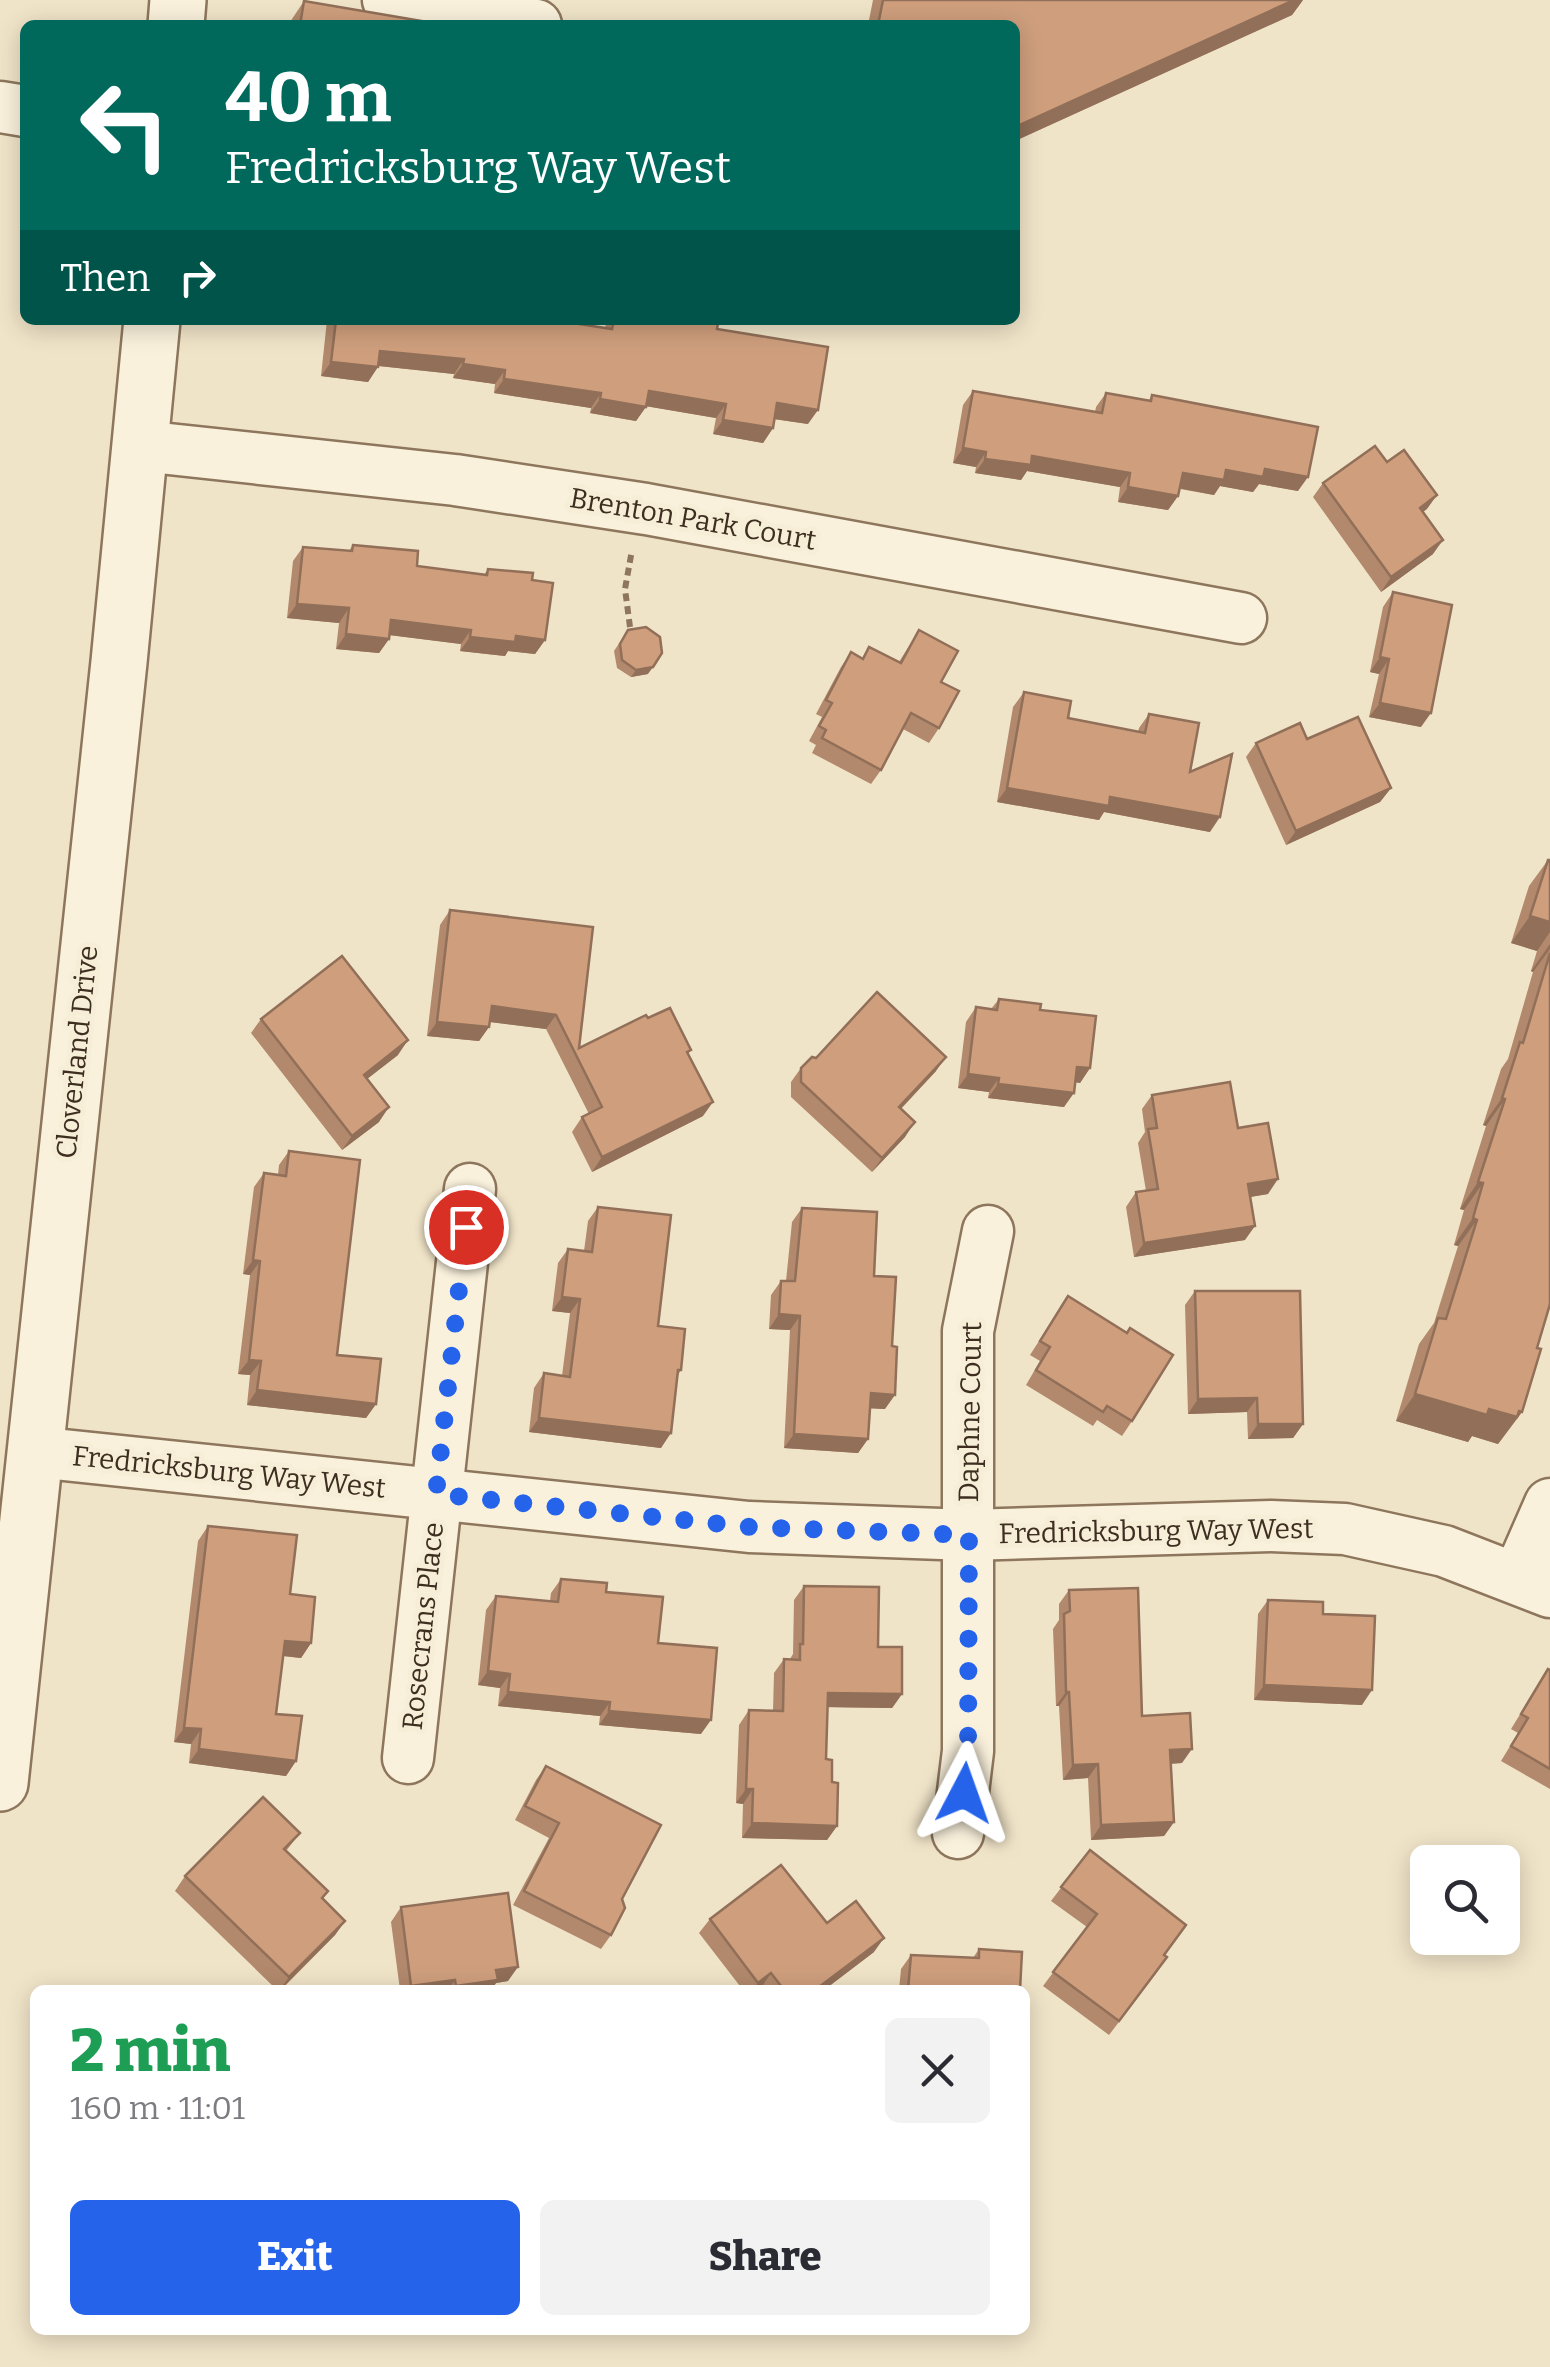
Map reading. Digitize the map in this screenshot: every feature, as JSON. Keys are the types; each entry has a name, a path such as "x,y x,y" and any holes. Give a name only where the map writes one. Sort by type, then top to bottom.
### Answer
{"street":[{"path":"388,0 506,20"},
{"name":"Cloverland Drive","path":"0,1783 152,325"},
{"name":"Brenton Park Court","path":"141,446 455,480 646,510 1241,618"},
{"name":"Rosecrans Place","path":"408,1758 470,1189"},
{"name":"Daphne Court","path":"958,1834 968,1751 968,1332 988,1232"},
{"name":"Fredricksburg Way West","path":"35,1452 750,1527 969,1535 1271,1526 1345,1529 1428,1546 1534,1585"},
{"path":"1534,1585 1550,1504"}],"path":[{"path":"630,627 625,579 646,510"}],"building":[{"path":"883,0 1294,0 1020,125 1020,20 879,20"},
{"path":"304,1 416,20 301,20"},
{"path":"335,325 586,325 612,329 613,325 718,325 717,329 828,347 818,410 777,403 773,428 723,420 726,404 649,391 646,407 600,399 601,393 504,379 505,370 463,364 464,359 380,351 378,367 331,362"},
{"path":"973,391 1102,413 1106,393 1151,401 1152,395 1318,427 1308,477 1265,469 1263,477 1226,470 1224,480 1183,473 1178,496 1128,487 1130,473 1032,456 1031,465 985,459 986,452 963,448"},
{"path":"1375,446 1387,462 1404,450 1437,495 1420,508 1443,540 1391,577 1323,483"},
{"path":"353,545 418,551 417,566 487,575 488,569 533,573 532,580 553,583 545,640 516,636 515,642 470,637 471,630 391,620 389,639 346,634 349,608 297,604 303,547 352,551"},
{"path":"1393,592 1452,605 1431,713 1380,703 1389,659 1380,657"},
{"path":"646,627 660,637 662,653 653,667 636,670 622,660 620,644 628,630"},
{"path":"919,630 958,651 941,682 959,691 939,728 911,713 881,770 822,738 826,730 819,726 832,703 826,700 851,652 863,659 869,647 901,663"},
{"path":"1024,692 1071,701 1068,718 1145,733 1149,714 1199,723 1190,772 1232,754 1220,817 1110,797 1109,806 1007,788"},
{"path":"1358,717 1391,788 1296,831 1256,743 1300,723 1307,739"},
{"path":"1550,860 1550,922 1530,916"},
{"path":"450,910 593,927 579,1048 646,1015 648,1018 670,1008 713,1102 602,1157 582,1117 602,1107 556,1015 492,1006 489,1027 437,1022"},
{"path":"1550,953 1550,1304 1522,1412 1517,1417 1489,1409 1487,1415 1415,1394 1438,1318 1446,1319 1477,1220 1473,1218 1483,1183 1478,1182"},
{"path":"342,956 408,1040 364,1075 389,1107 352,1136 261,1019"},
{"path":"877,992 946,1057 899,1107 915,1122 882,1158 801,1082 801,1068 812,1057 816,1058"},
{"path":"999,999 1041,1004 1040,1010 1096,1016 1090,1068 1077,1067 1074,1093 998,1084 999,1078 968,1074 976,1007 997,1010"},
{"path":"1230,1082 1238,1128 1268,1123 1278,1179 1248,1184 1255,1226 1144,1243 1136,1192 1158,1189 1148,1129 1157,1128 1152,1095"},
{"path":"289,1151 360,1160 337,1355 381,1359 376,1404 257,1390 261,1361 249,1360 260,1261 253,1260 264,1173 286,1176"},
{"path":"598,1207 671,1215 658,1326 685,1329 671,1433 539,1418 544,1373 570,1377 580,1299 562,1297 568,1249 592,1252"},
{"path":"802,1208 877,1212 874,1276 896,1277 892,1346 897,1347 895,1395 871,1393 868,1439 794,1434 800,1316 779,1314 781,1281 795,1281"},
{"path":"1195,1291 1300,1291 1303,1424 1258,1424 1257,1398 1198,1399"},
{"path":"1068,1296 1127,1333 1130,1328 1173,1355 1132,1421 1107,1406 1103,1412 1036,1370 1050,1347 1040,1341"},
{"path":"208,1526 297,1535 290,1594 315,1597 311,1643 285,1641 276,1714 302,1716 296,1761 199,1749 201,1729 184,1728"},
{"path":"561,1579 607,1583 606,1592 663,1597 658,1643 717,1648 711,1720 609,1711 610,1702 508,1692 510,1674 488,1671 496,1596 558,1602"},
{"path":"804,1586 879,1587 878,1647 902,1647 902,1694 828,1693 826,1759 832,1760 832,1782 838,1783 837,1826 752,1823 753,1789 746,1789 749,1710 783,1711 784,1659 800,1660 803,1644"},
{"path":"1138,1588 1142,1716 1190,1713 1192,1749 1170,1750 1174,1822 1101,1825 1098,1764 1073,1765 1064,1614 1070,1611 1069,1590"},
{"path":"1268,1600 1323,1602 1323,1614 1375,1616 1372,1690 1264,1685"},
{"path":"1548,1669 1550,1769 1511,1746 1528,1718 1521,1714"},
{"path":"546,1766 661,1825 622,1899 625,1908 611,1935 524,1891 559,1823 525,1806"},
{"path":"263,1797 300,1833 284,1849 328,1891 322,1898 345,1921 289,1977 185,1876"},
{"path":"1090,1850 1186,1925 1119,2021 1053,1972 1097,1914 1061,1887"},
{"path":"781,1865 827,1923 856,1901 884,1938 822,1985 780,1985 771,1973 758,1983 710,1919"},
{"path":"508,1893 518,1967 496,1970 498,1980 411,1985 401,1907"},
{"path":"979,1949 1022,1952 1020,1985 908,1985 911,1955 979,1958"}],"route":[{"path":"466,1227 436,1494 750,1527 969,1535 968,1751 964,1793"}]}
